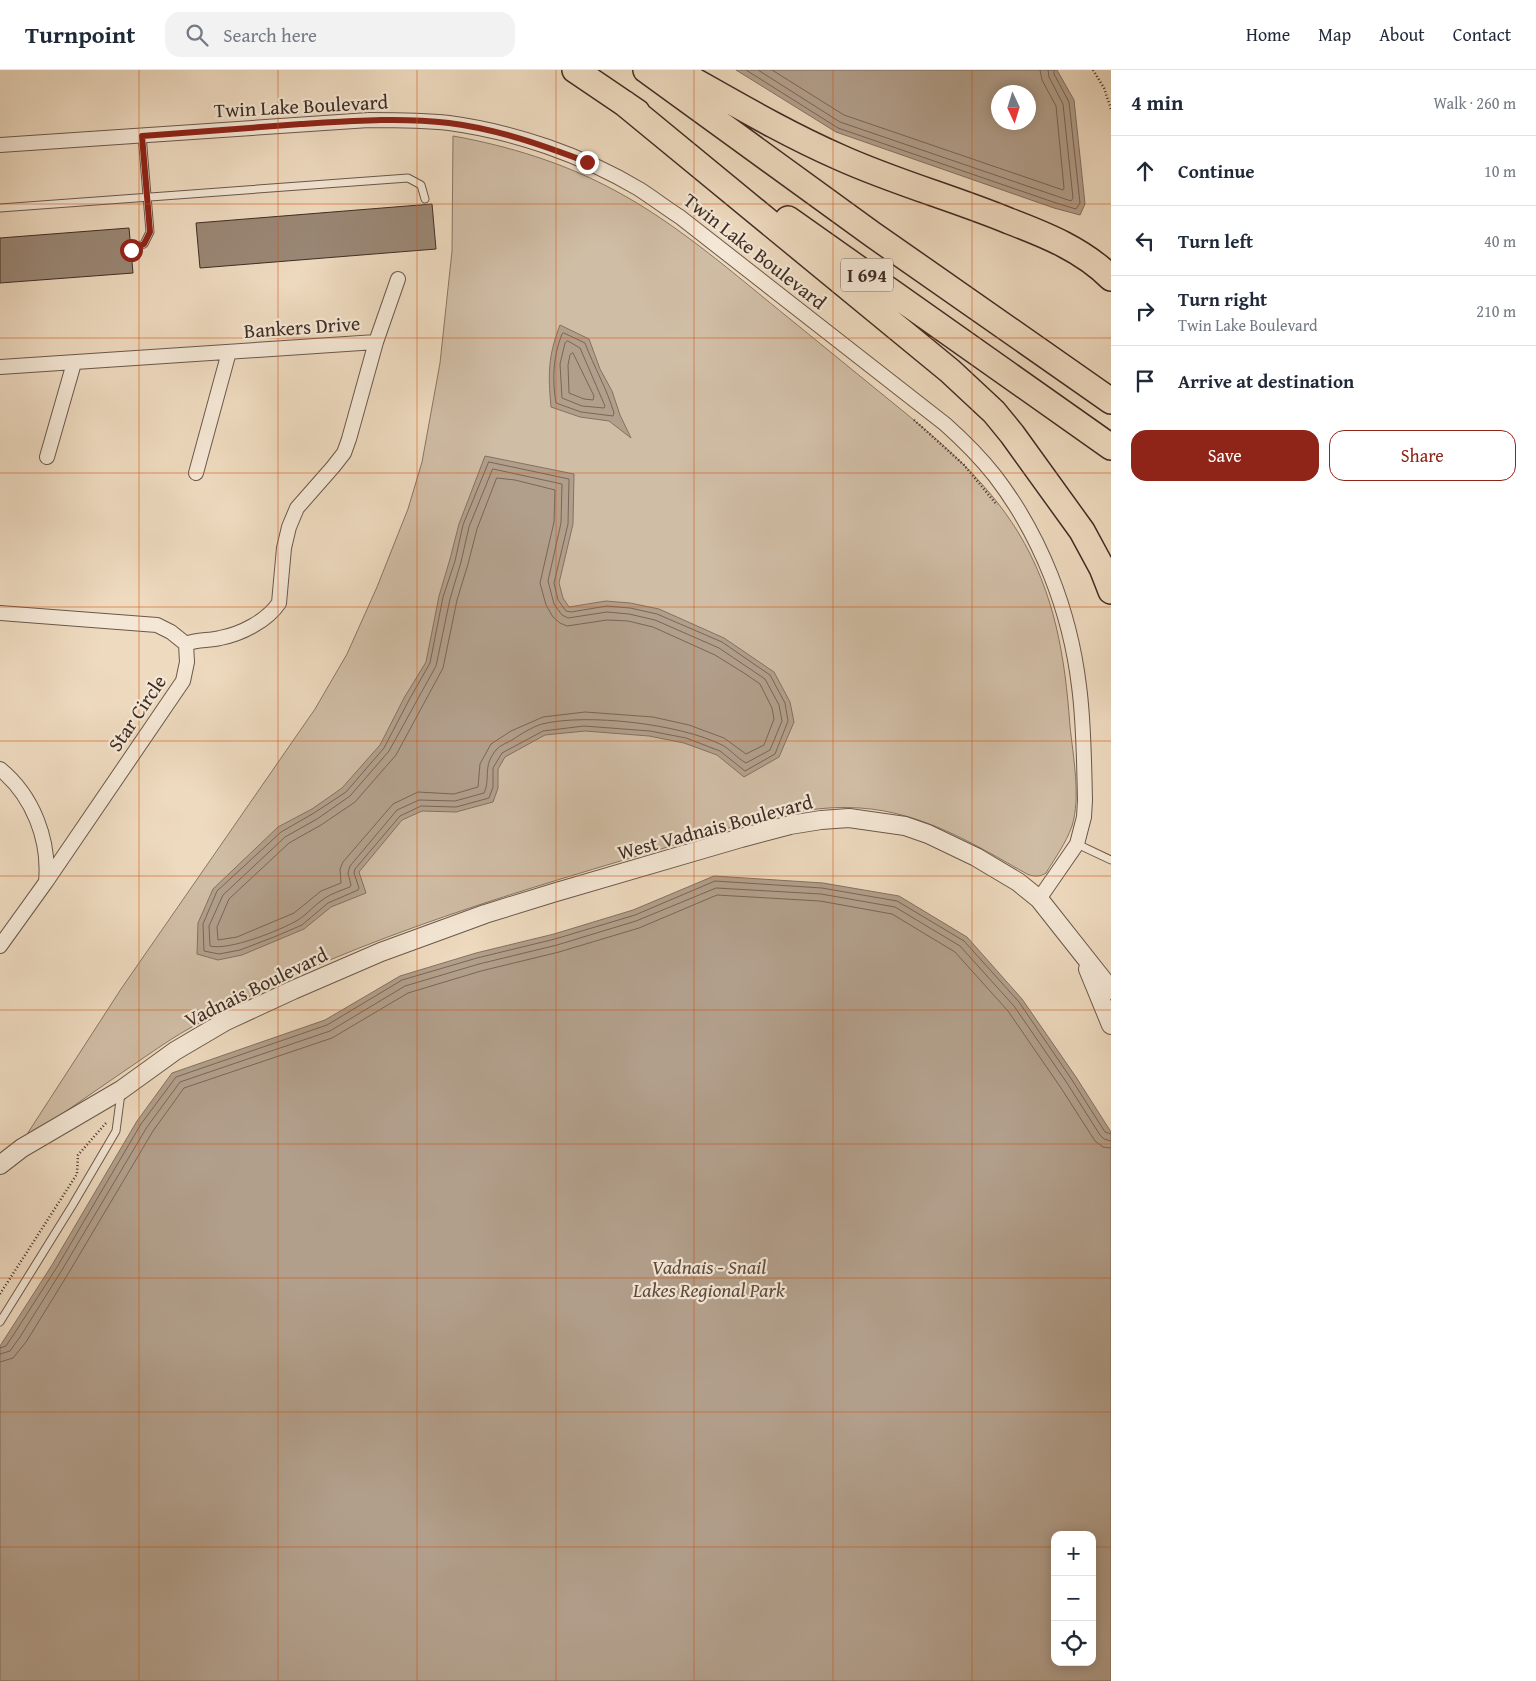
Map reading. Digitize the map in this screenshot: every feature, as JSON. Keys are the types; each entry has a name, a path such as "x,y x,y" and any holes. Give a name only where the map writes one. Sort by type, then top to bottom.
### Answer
{"highway":[{"name":"I 694","path":"575,70 624,102 1111,447"},
{"name":"I 694","path":"646,70 872,234 1111,400"},
{"path":"675,70 797,137 838,157 888,178 976,207 1034,230 1069,247 1098,265 1111,278"},
{"path":"624,102 950,371 994,412 1012,434 1082,532 1102,568 1111,591"}],"street":[{"name":"Twin Lake Boulevard","path":"0,145 369,120 448,123 488,130 542,145 587,162 639,189 688,224 945,424 971,448 995,476 1033,537 1061,601 1076,667 1082,716 1085,800 1084,817 1077,844 1039,899"},
{"path":"376,342 398,279"},
{"name":"Bankers Drive","path":"0,367 376,342 344,453 298,508 289,527 284,548 279,603 274,611 250,628 234,635 186,644"},
{"name":"Bankers Drive","path":"196,473 229,352"},
{"path":"47,457 74,363"},
{"path":"0,613 157,625 171,632 186,644"},
{"name":"Star Circle","path":"0,946 183,681 186,644"},
{"path":"0,768 20,790 41,830 46,852 46,882"},
{"name":"West Vadnais Boulevard","path":"553,893 790,825 849,818 905,826 928,834 1018,882 1039,899 1111,990"},
{"name":"Vadnais Boulevard","path":"0,1165 22,1148 120,1099 175,1051 226,1022 293,990 381,952 431,933 553,893"},
{"name":"West Vadnais Boulevard","path":"1082,954 1111,1025"}],"lane":[{"path":"131,250 144,244 150,232 142,136"},
{"path":"0,208 408,178 421,185 424,199"},
{"path":"1077,844 1111,860"},
{"path":"0,1322 72,1206 116,1130 120,1099"}],"path":[{"path":"1093,70 1104,88 1111,109"},
{"path":"908,415 930,432 964,465 998,507"},
{"path":"0,1294 77,1174 78,1155 120,1099"}],"shaded area":[{"path":"453,136 515,150 556,164 595,180 638,203 661,218 727,267 911,417 977,478 1005,513 1031,555 1041,578 1056,626 1065,675 1076,776 1075,815 1070,832 1046,873 1032,876 947,831 905,816 883,811 860,808 808,810 728,828 474,907 357,949 300,973 244,999 181,1033 22,1142 121,989 315,709 347,654 377,587 408,509 422,462 440,363 452,251"}],"water":[{"path":"736,70 1057,70 1074,100 1085,204 1080,215 1054,208 836,132"},
{"path":"560,325 589,339 600,369 612,391 620,415 631,438 609,421 580,417 551,407 550,365 553,346"},
{"path":"485,456 574,474 573,524 559,583 563,598 569,607 606,601 630,603 659,609 724,638 774,672 790,702 794,722 779,757 744,777 717,755 684,743 649,736 585,731 545,735 505,757 498,769 498,788 493,802 456,812 422,811 402,820 359,872 366,893 331,907 304,929 242,955 218,960 197,954 198,923 213,889 278,827 312,809 342,788 380,745 404,698 426,662 439,596 459,524"},
{"name":"Vadnais - Snail Lakes Regional Park","path":"714,876 823,883 899,896 967,937 1022,999 1111,1132 1111,1681 0,1681 0,1346 52,1265 137,1121 172,1073 325,1020 400,976 476,953 554,934 633,910"}],"building":[{"path":"432,204 436,249 200,268 196,223"},
{"path":"129,228 133,273 0,283 0,238"}],"route":[{"path":"131,250 144,244 150,232 142,136 369,120 406,120 448,123 488,130 542,145 587,162"}]}
